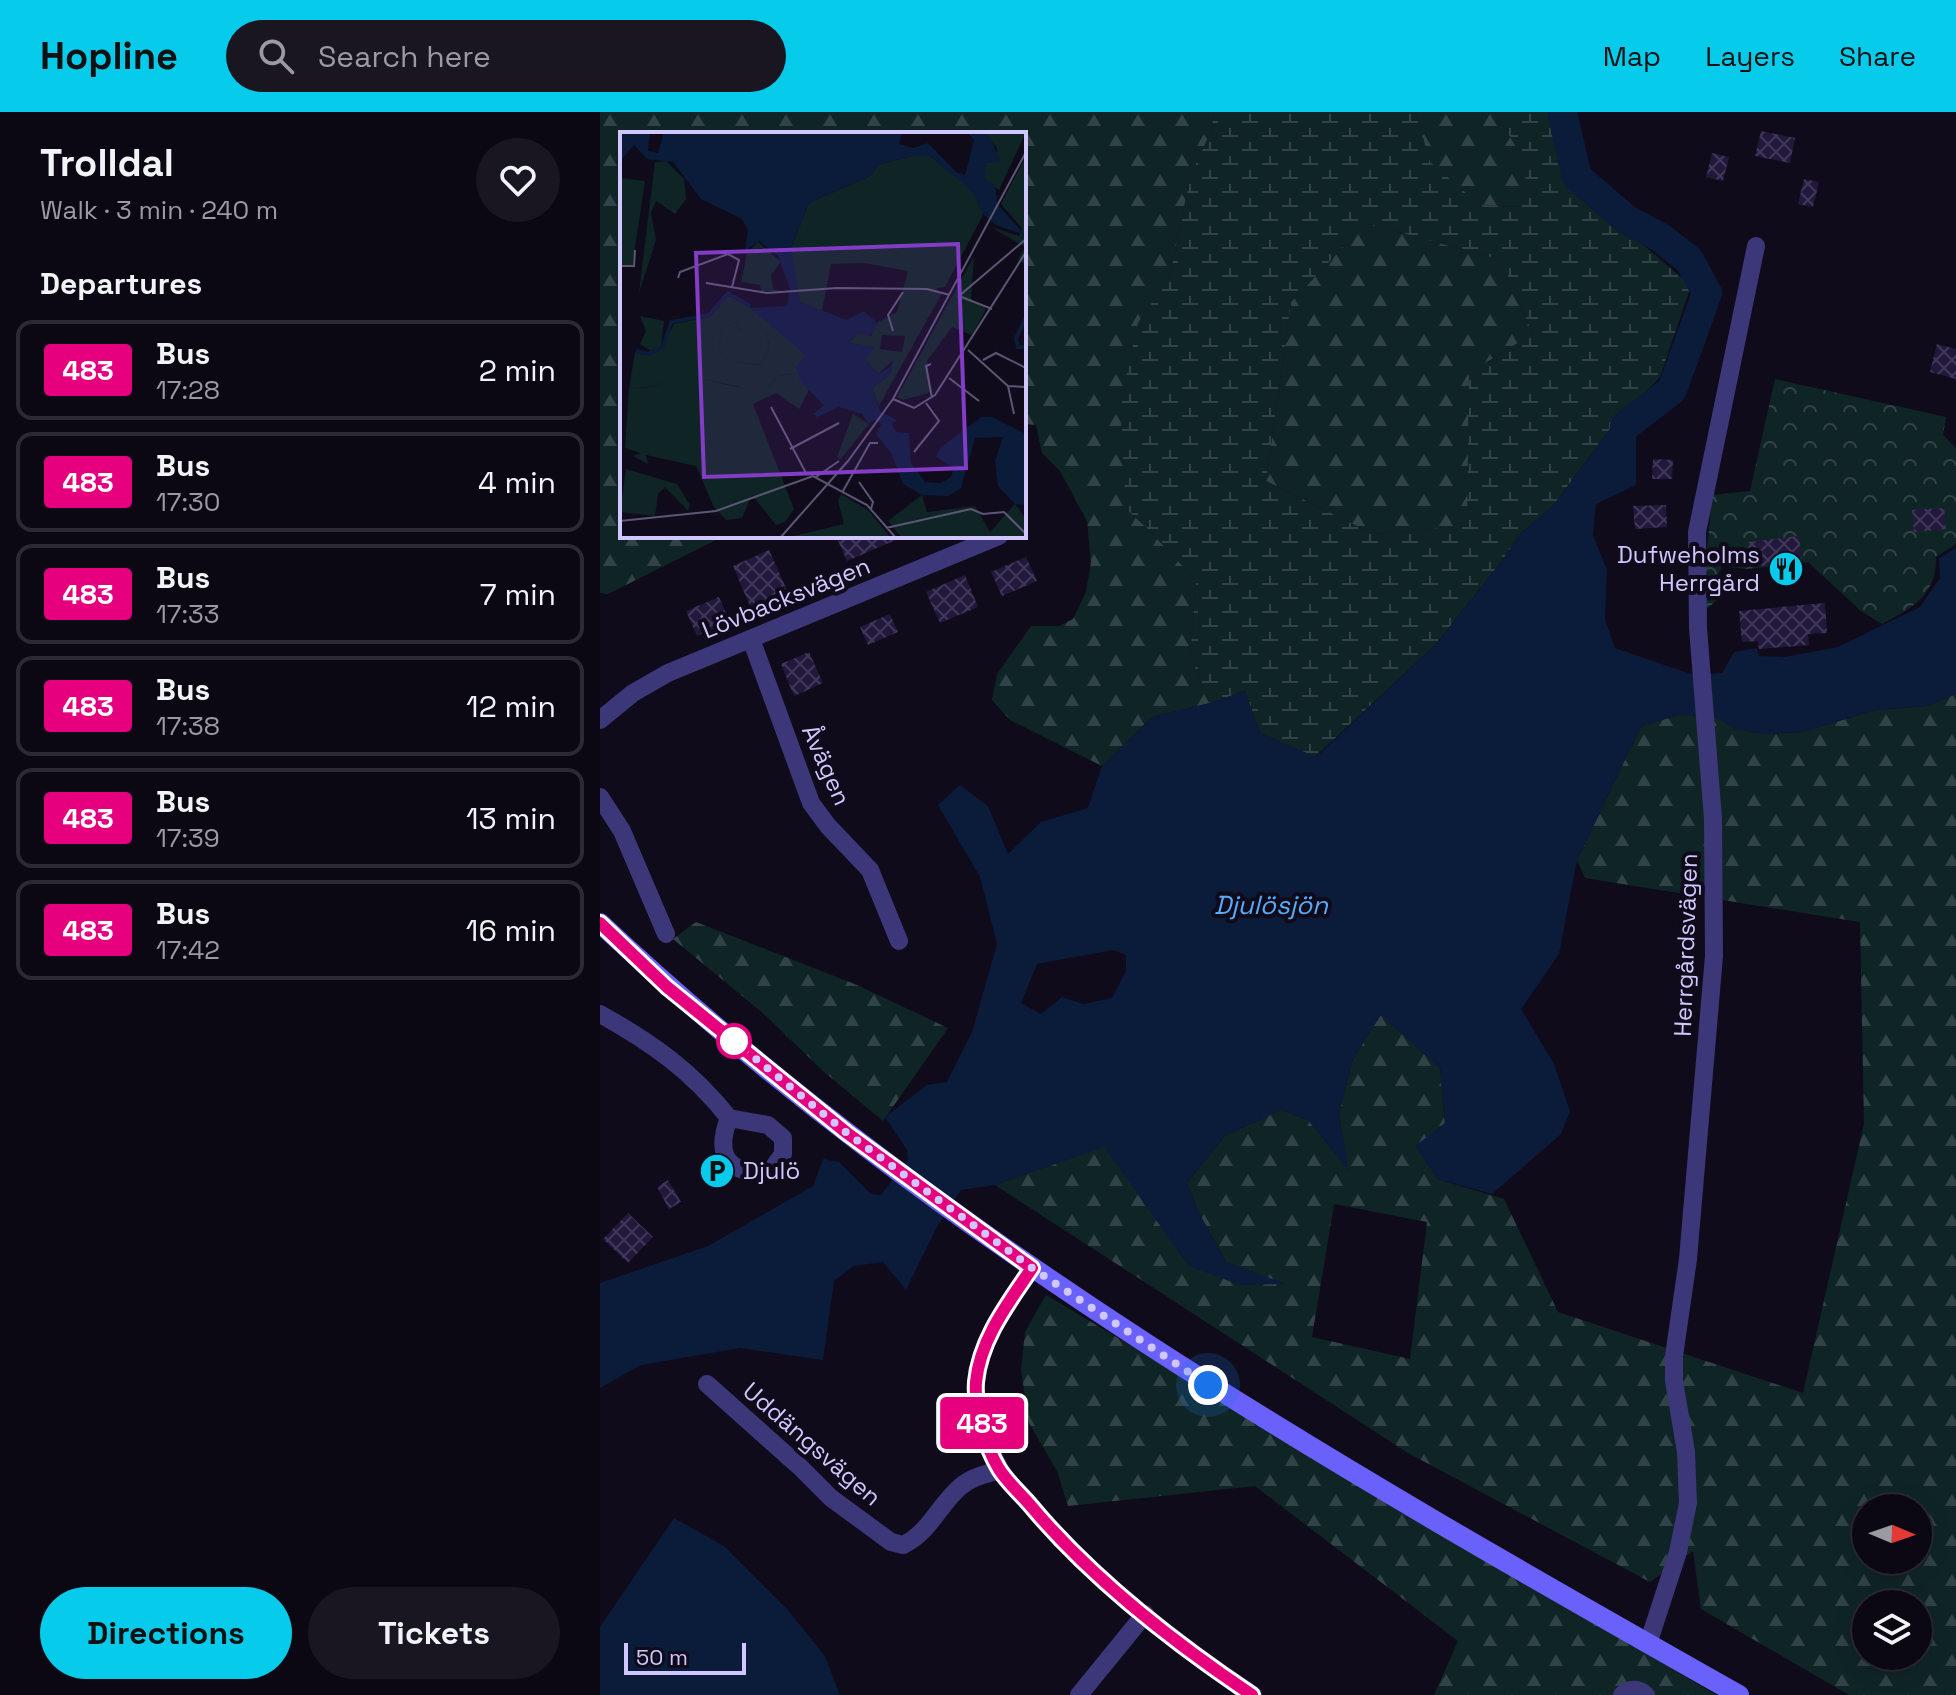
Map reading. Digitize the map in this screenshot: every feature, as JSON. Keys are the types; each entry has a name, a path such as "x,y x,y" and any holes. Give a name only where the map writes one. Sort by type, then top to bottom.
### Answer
{"main road":[{"path":"600,923 667,987 758,1061 899,1171 1032,1268 1278,1429 1739,1695"}],"street":[{"name":"Herrgårdsvägen","path":"1648,1644 1678,1552 1688,1503 1686,1452 1674,1381 1674,1356 1688,1259 1714,956 1715,872 1696,598 1697,532 1756,246"},
{"name":"Lövbacksvägen","path":"600,720 633,693 668,673 994,538"},
{"name":"Åvägen","path":"751,639 811,803 828,826 870,870 899,941"},
{"path":"600,797 622,831 666,934"},
{"path":"600,1014 640,1036 674,1061 708,1090 729,1118"},
{"path":"1032,1268 991,1334 976,1380 976,1396 984,1432 1000,1470 1047,1525 1095,1573 1221,1674 1253,1695"},
{"name":"Uddängsvägen","path":"707,1384 831,1498 891,1542 903,1545 916,1539 959,1488 976,1476 1000,1470"},
{"path":"1079,1695 1145,1614"},
{"path":"1624,1693 1642,1691 1646,1695"}],"green space":[{"path":"600,112 1214,112 1211,132 1191,174 1170,276 1138,323 1126,509 1196,580 1190,656 1210,703 1152,717 1102,766 1010,720 992,700 997,674 1031,626 1059,626 1073,619 1086,592 1091,562 1087,521 1060,471 1042,453 1036,425 1026,424 1026,132 620,132 620,538 720,538 608,594 600,593"},
{"path":"1214,112 1416,112 1430,162 1480,205 1522,207 1527,165 1495,112 1549,112 1567,179 1691,286 1660,377 1613,425 1553,506 1521,533 1435,645 1315,757 1260,733 1245,691 1210,703 1190,656 1196,580 1126,509 1120,404 1138,323 1170,276 1191,174 1211,132","holes":["1366,223 1501,260 1533,334 1469,373 1467,526 1373,534 1266,481 1291,302"]},
{"path":"1416,112 1495,112 1527,165 1523,207 1480,205 1429,162"},
{"path":"1366,223 1501,260 1533,334 1469,373 1468,526 1373,534 1266,481 1291,302"},
{"path":"1775,379 1946,417 1943,435 1956,448 1956,544 1936,557 1932,581 1921,599 1882,624 1861,611 1808,562 1746,569 1722,566 1717,577 1728,590 1707,609 1703,596 1712,495 1750,491"},
{"path":"1956,694 1956,1695 1849,1695 1701,1609 1693,1551 1650,1582 1408,1453 995,1185 1105,1146 1189,1266 1283,1284 1226,1262 1198,1211 1187,1183 1225,1136 1281,1110 1308,1120 1348,1169 1339,1114 1353,1059 1381,1014 1440,1068 1445,1124 1416,1146 1437,1179 1504,1199 1558,1312 1803,1393 1864,1124 1860,922 1585,878 1577,860 1641,726 1679,715 1714,716 1736,729 1765,734 1802,732 1876,710 1927,706","holes":["1334,1204 1427,1222 1410,1359 1312,1337"]},
{"path":"696,922 857,985 948,1028 883,1121 823,1071 764,1014 673,939"},
{"path":"1046,1295 1716,1695 1434,1695 1458,1641 1255,1486 1068,1506 1057,1471 1029,1423 1021,1370 1025,1332"}],"water":[{"name":"Djulösjön","path":"1613,425 1636,431 1636,485 1596,504 1593,535 1607,570 1605,619 1615,648 1694,675 1722,673 1734,652 1757,648 1759,656 1784,657 1838,647 1920,607 1940,578 1939,558 1956,548 1956,694 1927,706 1876,710 1802,732 1765,734 1736,729 1714,716 1679,715 1641,726 1577,860 1559,954 1521,1009 1554,1064 1570,1111 1561,1134 1492,1194 1437,1179 1415,1146 1445,1123 1440,1068 1381,1015 1353,1059 1339,1114 1349,1171 1308,1120 1281,1110 1225,1136 1187,1183 1198,1211 1226,1262 1286,1284 1240,1285 1189,1266 1104,1147 995,1185 961,1190 937,1227 906,1290 883,1262 854,1266 834,1281 823,1360 740,1348 641,1365 600,1388 600,1283 708,1246 813,1186 823,1159 839,1162 871,1194 881,1195 908,1160 907,1150 885,1117 927,1085 947,1082 972,1032 997,944 980,877 938,805 960,785 988,806 1008,854 1041,822 1088,808 1102,766 1152,717 1245,691 1260,733 1316,757 1435,645 1521,533 1553,506","holes":["1113,950 1126,955 1126,971 1112,998 1083,1004 1062,997 1041,1014 1021,1003 1037,964"]},
{"path":"674,1518 724,1546 787,1609 825,1656 840,1695 600,1695 600,1627"}],"building":[{"path":"1761,131 1795,138 1790,163 1755,156"},
{"path":"1712,153 1729,157 1723,181 1706,177"},
{"path":"1804,179 1819,182 1813,207 1798,204"},
{"path":"1937,344 1956,349 1956,379 1930,372"},
{"path":"1653,459 1673,460 1672,479 1652,479"},
{"path":"1666,505 1667,527 1635,529 1633,506"},
{"path":"1944,508 1946,529 1914,532 1912,510"},
{"path":"1799,536 1802,561 1751,567 1748,542"},
{"path":"837,538 900,538 847,561"},
{"path":"769,550 790,597 753,613 733,566"},
{"path":"1026,557 1037,581 1002,596 991,572"},
{"path":"965,575 978,607 940,623 926,592"},
{"path":"719,597 730,622 697,636 686,611"},
{"path":"1825,603 1827,633 1808,634 1809,645 1759,649 1758,641 1742,642 1739,611"},
{"path":"890,614 898,632 868,645 860,627"},
{"path":"809,652 823,683 794,696 781,664"},
{"path":"668,1180 681,1202 669,1209 657,1187"},
{"path":"628,1213 653,1237 628,1263 603,1239"}],"waterway":[{"path":"1562,112 1577,177 1627,220 1660,237 1689,260 1707,293 1672,390 1625,426"}],"bus line":[{"name":"483","path":"600,923 667,987 847,1133 1032,1268 991,1334 976,1380 976,1396 984,1432 1000,1470 1047,1525 1095,1573 1161,1628 1252,1695"}],"place":[{"name":"Dufweholms Herrgård","path":"1786,569"},
{"name":"Djulö","path":"717,1171"}],"route":[{"path":"734,1041 847,1133 1032,1268 1208,1385"}]}
